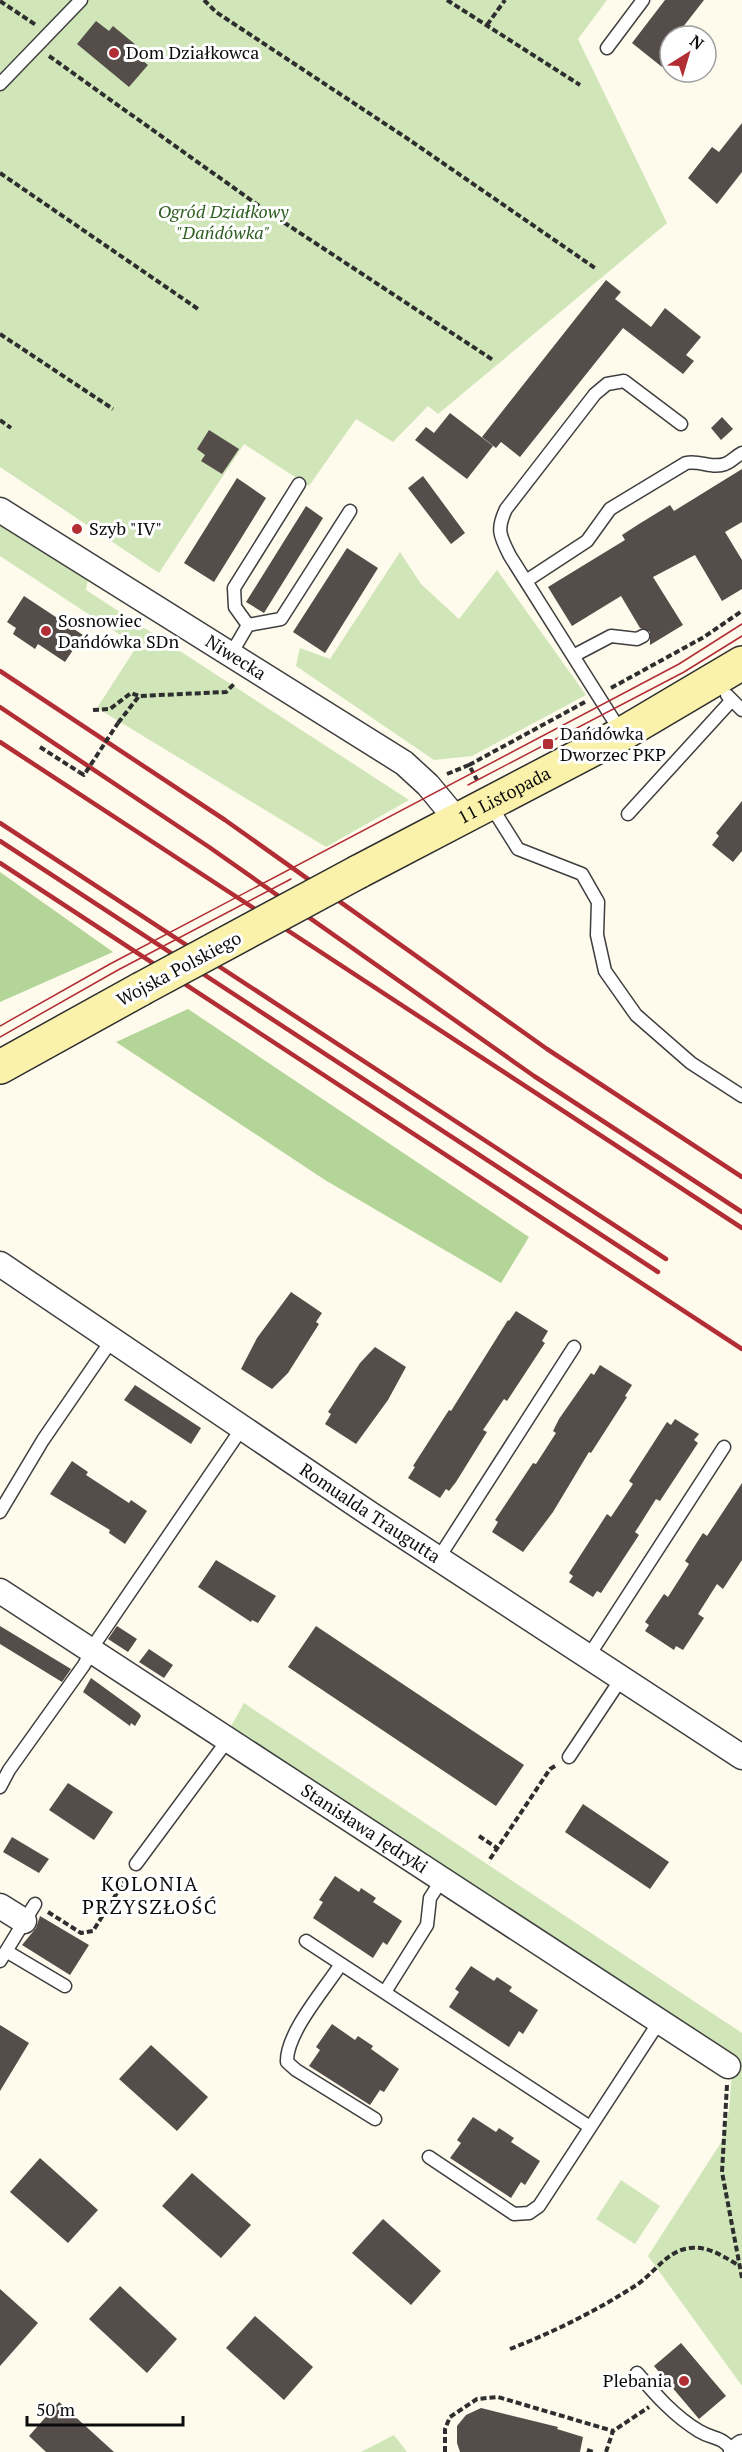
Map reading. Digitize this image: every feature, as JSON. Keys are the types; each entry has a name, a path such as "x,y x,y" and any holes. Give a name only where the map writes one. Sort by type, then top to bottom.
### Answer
{"main road":[{"name":"11 Listopada","path":"358,872 622,734 730,681"},
{"name":"Wojska Polskiego","path":"0,1067 141,988 358,872"}],"street":[{"name":"Niwecka","path":"0,510 404,763 428,785 457,820"},
{"name":"Romualda Traugutta","path":"0,1264 111,1341 438,1559 742,1757"},
{"name":"Stanisława Jędryki","path":"0,1591 441,1881 728,2066"},
{"path":"0,1906 29,1912"},
{"path":"735,2452 742,2447"}],"lane":[{"path":"0,84 81,0"},
{"path":"607,48 644,0"},
{"path":"622,734 500,537 499,523 506,509 595,394 607,384 624,381 681,424"},
{"path":"526,581 587,541 610,509 686,463 699,461 715,466 725,464 742,453"},
{"path":"248,625 235,607 234,588 299,484"},
{"path":"231,654 248,625 281,619 350,511"},
{"path":"573,656 610,636 637,639 643,636"},
{"path":"730,681 742,710"},
{"path":"628,814 730,681"},
{"path":"490,803 518,849 582,874 598,902 597,935 605,971 636,1015 691,1063 742,1096"},
{"path":"0,1512 43,1440 111,1341"},
{"path":"438,1559 574,1347"},
{"path":"0,1787 9,1770 242,1428"},
{"path":"588,1657 724,1447"},
{"path":"569,1757 621,1679"},
{"path":"136,1864 227,1741"},
{"path":"385,1992 427,1925 430,1898 441,1881"},
{"path":"29,1912 3,1956 65,1986"},
{"path":"306,1941 590,2127"},
{"path":"342,1964 294,2036 287,2050 287,2062 375,2119"},
{"path":"429,2157 514,2214 530,2213 539,2206 659,2022"},
{"path":"637,2373 659,2399 699,2431 726,2441 735,2452"}],"path":[{"path":"0,0 49,34"},
{"path":"204,0 216,12 595,268"},
{"path":"447,0 580,86"},
{"path":"487,25 505,0"},
{"path":"36,47 262,208 492,360"},
{"path":"0,173 198,309"},
{"path":"0,334 113,409"},
{"path":"0,420 11,428"},
{"path":"93,710 110,709 131,693 139,696 226,692 236,682"},
{"path":"40,747 84,775 133,701 139,696"},
{"path":"490,1859 550,1769 569,1757"},
{"path":"479,1836 497,1848"},
{"path":"29,1912 81,1933 93,1931 136,1864"},
{"path":"728,2066 722,2172 742,2278"},
{"path":"510,2349 552,2332 639,2283 675,2252 692,2247 715,2252 738,2265"},
{"path":"445,2452 445,2429 450,2417 477,2400 498,2397 613,2431"},
{"path":"606,2452 613,2431 659,2399"},
{"path":"588,2450 593,2452"}],"green space":[{"name":"Ogród Działkowy \"Dańdówka\"","path":"0,0 607,0 578,39 667,223 438,414 428,406 393,442 356,419 309,486 244,444 159,573 0,467"},
{"path":"0,523 88,579 86,590 409,800 326,847 97,708 137,646 0,556"},
{"path":"400,552 421,584 459,619 497,570 586,695 472,756 434,760 296,666 300,648 330,659"},
{"path":"0,872 113,952 0,1002"},
{"path":"188,1009 529,1237 501,1283 325,1180 116,1042"},
{"path":"244,1703 742,2033 742,2386 648,2256 722,2141 729,2110 733,2059 229,1730"},
{"path":"621,2180 660,2206 635,2244 596,2219"},
{"path":"394,2435 407,2452 361,2452"}],"building":[{"path":"665,0 704,0 685,24 658,24 658,64 632,43"},
{"name":"Dom Działkowca","path":"96,21 109,31 113,26 142,50 137,56 148,65 129,87 77,44"},
{"path":"742,123 742,172 717,204 688,178 712,147 719,152"},
{"path":"606,280 621,292 615,299 651,327 665,308 701,337 686,355 694,361 683,374 623,328 520,457 501,442 496,448 482,437"},
{"path":"450,413 493,446 467,479 415,440 426,427 434,433"},
{"path":"722,417 733,429 721,440 711,428"},
{"path":"209,430 239,449 222,474 201,461 205,455 197,449"},
{"path":"742,469 742,522 725,532 742,560 742,589 722,601 695,555 653,577 683,625 650,645 650,632 640,628 621,596 572,626 548,587 625,540 622,535 670,505 674,511"},
{"path":"423,476 465,533 451,544 408,488"},
{"path":"237,478 266,498 214,582 184,563"},
{"path":"306,506 323,518 264,613 246,602"},
{"path":"347,548 378,568 325,653 293,632"},
{"name":"Sosnowiec Dańdówka SDn","path":"24,596 83,635 65,662 38,644 35,649 13,634 16,628 7,622"},
{"path":"742,801 742,851 733,862 712,845 719,836 716,833"},
{"path":"291,1292 322,1313 316,1322 319,1324 288,1373 272,1389 241,1369 257,1338"},
{"path":"516,1311 548,1331 542,1341 545,1343 507,1401 504,1399 483,1430 487,1432 456,1482 449,1491 446,1489 440,1498 408,1478 415,1467 413,1466 449,1410 451,1411 508,1320"},
{"path":"375,1347 406,1367 388,1400 356,1444 325,1424 331,1414 328,1412 360,1363"},
{"path":"600,1365 632,1385 625,1396 627,1397 591,1453 589,1452 553,1512 523,1552 492,1532 498,1522 495,1520 556,1433 553,1431 559,1419 591,1373 594,1375"},
{"path":"135,1385 201,1428 191,1444 124,1400"},
{"path":"675,1419 699,1434 694,1440 698,1443 660,1501 656,1499 635,1532 639,1535 601,1593 597,1591 593,1597 569,1582 573,1576 569,1573 607,1514 611,1517 633,1484 629,1481 667,1422 671,1425"},
{"path":"72,1461 88,1472 86,1475 129,1503 131,1500 147,1511 125,1544 109,1533 110,1530 50,1494"},
{"path":"742,1483 742,1560 723,1589 717,1584 698,1614 704,1618 683,1650 676,1646 674,1650 645,1631 649,1625 645,1622 664,1594 668,1597 689,1564 685,1561 703,1533 707,1536"},
{"path":"216,1560 276,1596 258,1623 252,1620 251,1622 198,1587"},
{"path":"0,1626 71,1669 62,1682 0,1644"},
{"path":"117,1626 137,1639 128,1652 108,1639"},
{"path":"316,1626 524,1765 496,1806 288,1667"},
{"path":"149,1649 173,1665 164,1678 139,1662"},
{"path":"91,1678 139,1713 141,1716 135,1726 131,1723 130,1726 83,1692"},
{"path":"68,1783 113,1812 94,1840 49,1810"},
{"path":"583,1804 669,1862 650,1889 565,1832"},
{"path":"12,1837 49,1859 39,1873 3,1852"},
{"path":"335,1876 359,1892 361,1888 376,1898 373,1902 402,1921 387,1945 383,1942 373,1958 313,1918 323,1902 319,1900"},
{"path":"40,1916 89,1945 70,1975 22,1945 36,1928"},
{"path":"471,1966 494,1981 497,1977 512,1987 509,1991 538,2010 523,2034 519,2031 509,2047 449,2007 459,1992 455,1989"},
{"path":"332,2024 355,2040 358,2036 373,2046 371,2049 399,2069 384,2092 380,2090 370,2105 309,2066 320,2050 316,2047"},
{"path":"0,2025 29,2043 0,2091"},
{"path":"151,2045 208,2097 177,2131 119,2079"},
{"path":"473,2117 496,2132 499,2128 514,2138 511,2142 540,2161 525,2185 521,2182 511,2198 450,2158 461,2143 457,2140"},
{"path":"40,2158 98,2210 68,2243 10,2192"},
{"path":"192,2173 251,2225 221,2258 162,2206"},
{"path":"383,2219 441,2271 411,2305 352,2253"},
{"path":"120,2286 177,2339 147,2373 89,2319"},
{"path":"0,2289 38,2323 0,2366"},
{"path":"255,2316 313,2367 284,2400 226,2348"},
{"name":"Plebania","path":"681,2343 726,2396 699,2419 654,2366"},
{"path":"59,2402 114,2452 46,2452 29,2436"},
{"path":"481,2408 558,2427 557,2429 583,2437 580,2452 460,2452 457,2443 457,2426 466,2415"}],"tram line":[{"path":"0,1026 110,964 679,664 742,624"},
{"path":"468,785 684,672 742,636"},
{"path":"0,1037 118,970 291,879"}],"railway":[{"path":"0,671 225,820 547,1049 742,1177"},
{"path":"0,707 209,847 534,1076 742,1212"},
{"path":"0,742 742,1228"},
{"path":"0,823 666,1259"},
{"path":"0,841 658,1272"},
{"path":"0,863 742,1349"}],"place":[{"name":"Dom Działkowca","path":"114,53"},
{"name":"Szyb \"IV\"","path":"77,529"},
{"name":"Sosnowiec Dańdówka SDn","path":"46,631"},
{"name":"Dańdówka Dworzec PKP","path":"548,744"},
{"name":"Plebania","path":"684,2381"}],"district":[{"name":"KOLONIA PRZYSZŁOŚĆ","path":"150,1896"}]}
